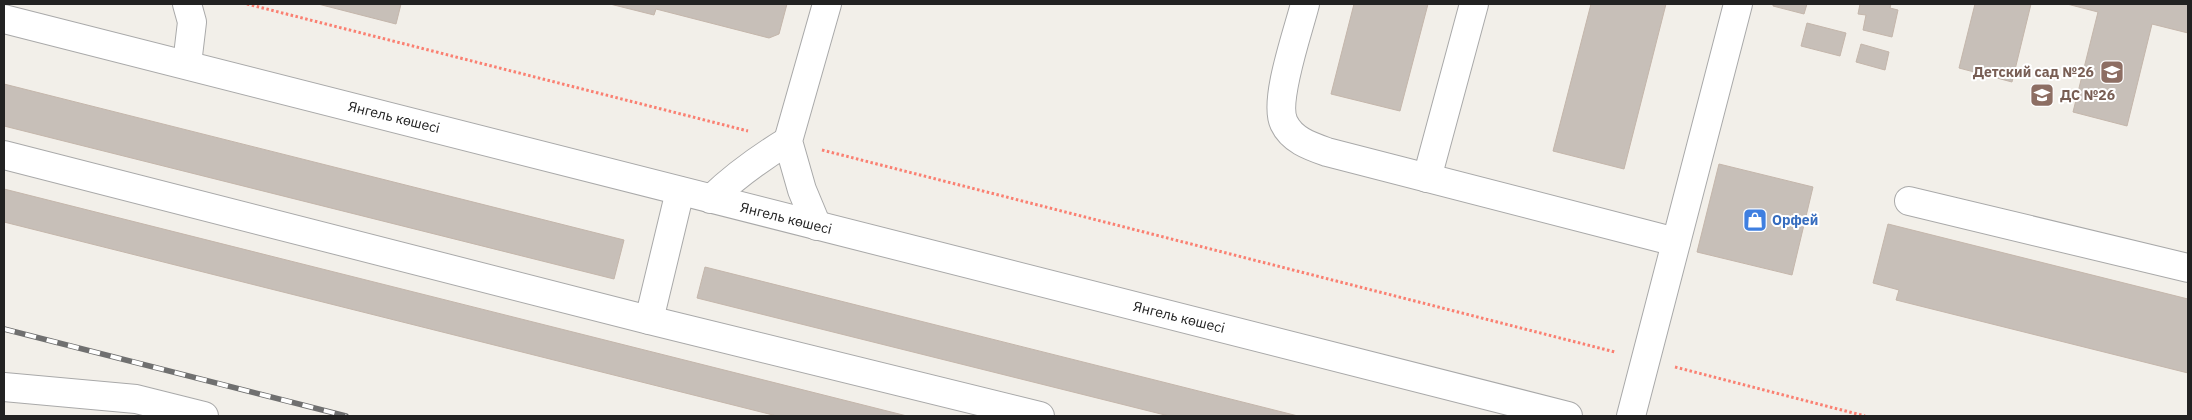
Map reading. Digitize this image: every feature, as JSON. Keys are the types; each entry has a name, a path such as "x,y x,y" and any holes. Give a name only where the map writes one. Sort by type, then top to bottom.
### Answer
{"street":[{"path":"187,4 192,22 187,64"},
{"path":"817,226 802,190 788,141 827,4"},
{"path":"1305,4 1281,96 1283,122 1292,134 1306,144 1427,178 1676,242"},
{"path":"1427,178 1474,4"},
{"path":"1630,416 1738,4"},
{"name":"Янгель көшесі","path":"4,19 1568,416"},
{"path":"711,199 759,158 788,141"},
{"path":"4,155 649,320 1040,416"},
{"path":"649,320 680,191"},
{"path":"1909,201 2188,268"},
{"path":"4,387 136,399 204,416"}],"path":[{"path":"247,4 1866,416"}],"building":[{"path":"318,4 401,4 396,24"},
{"path":"610,4 787,4 779,34 769,38 656,9 654,15"},
{"path":"1354,4 1428,4 1400,111 1331,94"},
{"path":"1591,4 1666,4 1624,169 1553,151"},
{"path":"1773,4 1807,4 1804,14 1773,6"},
{"path":"1860,4 1891,4 1890,8 1898,10 1892,37 1863,30 1866,15 1858,14"},
{"name":"Детский сад №26","path":"1975,4 2031,4 2012,82 1959,68"},
{"name":"Детский сад №26","path":"2067,4 2188,4 2188,33 2152,24 2127,126 2073,112 2098,12"},
{"path":"1807,23 1846,33 1840,56 1801,46"},
{"path":"1861,44 1889,52 1885,70 1856,62"},
{"path":"4,84 624,240 614,279 4,126"},
{"name":"Орфей","path":"1719,164 1813,187 1792,275 1697,252"},
{"path":"4,189 907,416 777,416 4,222"},
{"path":"1888,224 2188,299 2188,373 1896,300 1899,290 1873,283"},
{"path":"705,267 1298,416 1169,416 697,298"}],"railway":[{"path":"4,329 346,416"}],"place":[{"name":"Детский сад №26","path":"2112,72"},
{"name":"ДС №26","path":"2042,95"},
{"name":"Орфей","path":"1755,220"}]}
